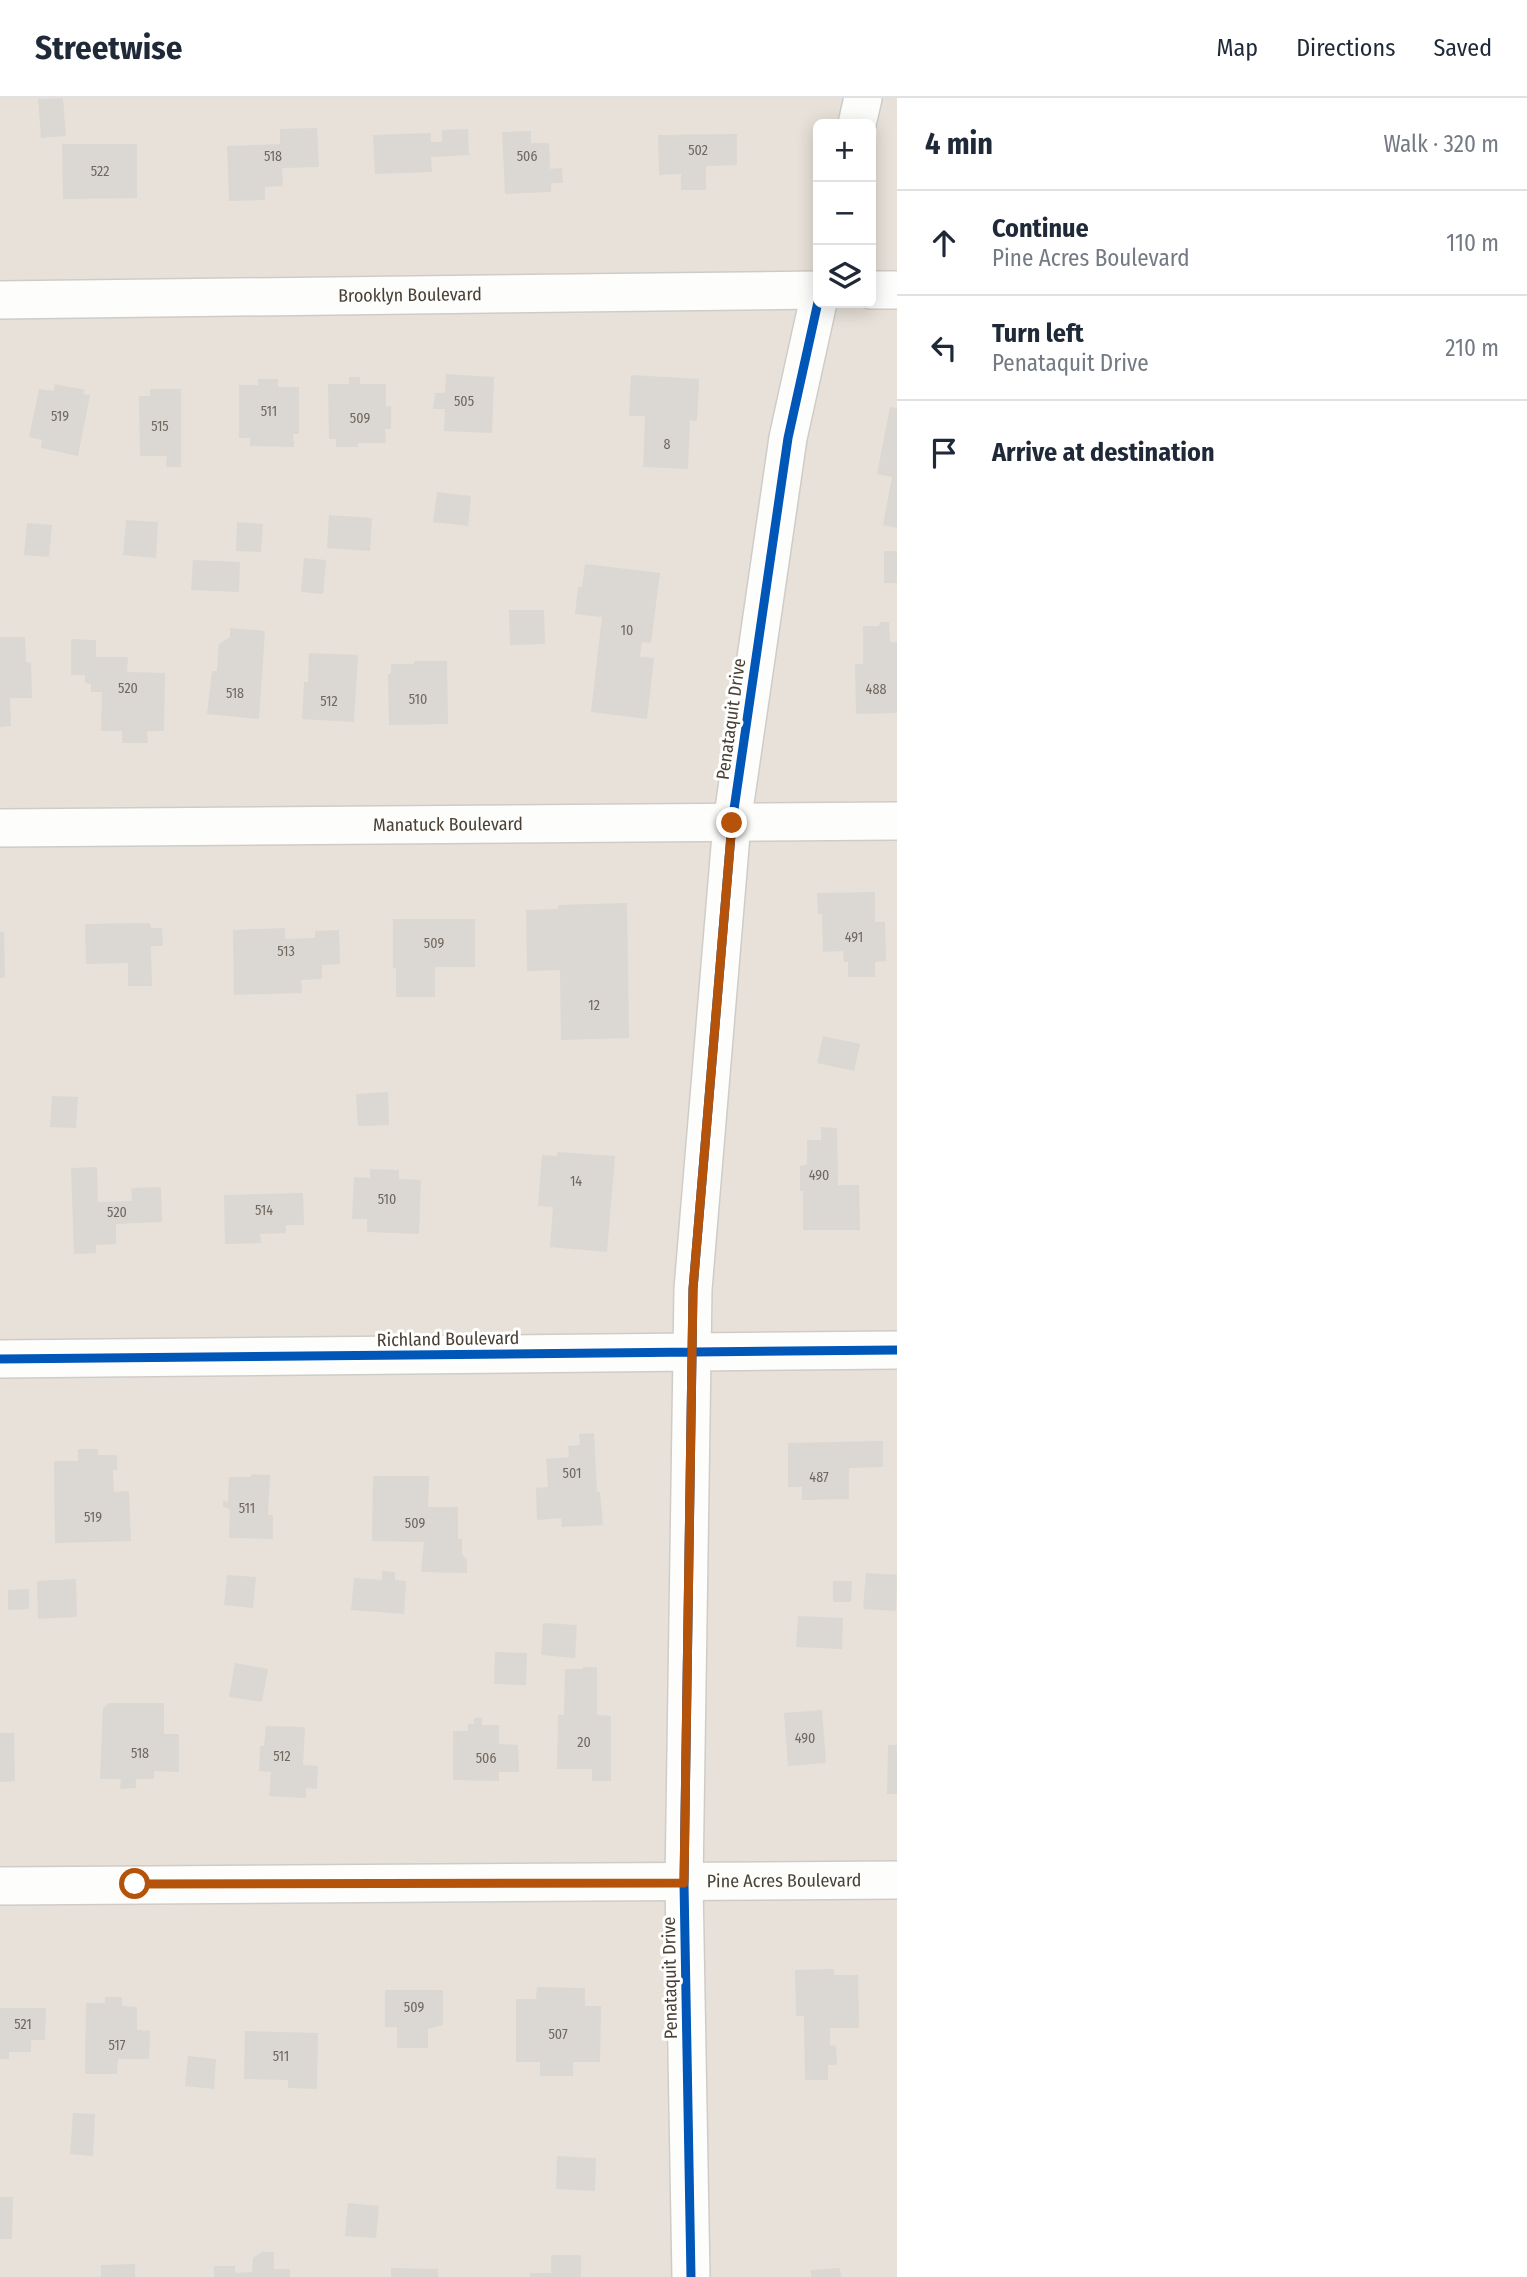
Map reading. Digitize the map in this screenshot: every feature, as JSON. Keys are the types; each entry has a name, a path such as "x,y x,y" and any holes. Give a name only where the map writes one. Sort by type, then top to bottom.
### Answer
{"street":[{"path":"858,119 863,98"},
{"name":"Brooklyn Boulevard","path":"0,300 813,290"},
{"path":"876,290 897,290"},
{"name":"Penataquit Drive","path":"691,2277 684,1883 693,1289 732,823 788,438 817,308"},
{"name":"Manatuck Boulevard","path":"0,828 897,821"},
{"name":"Richland Boulevard","path":"0,1359 897,1350"},
{"name":"Pine Acres Boulevard","path":"0,1886 897,1880"}],"shaded area":[{"path":"0,98 897,98 897,2277 0,2277"}],"building":[{"path":"63,98 66,136 41,138 38,99"},
{"path":"317,128 319,167 282,168 283,186 265,187 265,200 229,201 227,146 280,144 280,129"},
{"path":"468,129 469,155 431,157 432,172 375,174 373,135 431,133 431,142 442,142 442,130"},
{"path":"531,131 531,143 549,143 550,169 562,168 563,183 551,183 551,192 505,194 502,132"},
{"path":"737,134 737,165 706,166 706,190 681,190 681,174 659,175 658,135"},
{"path":"62,144 137,144 137,198 63,199"},
{"path":"446,374 494,377 492,433 444,431 445,409 433,409 435,393 445,393"},
{"path":"631,375 699,379 697,421 690,420 688,469 643,467 645,416 629,416"},
{"path":"349,377 360,377 360,384 386,384 386,407 391,406 391,429 385,429 386,443 358,443 358,447 336,447 336,439 329,439 328,384 349,384"},
{"path":"258,379 278,379 278,387 299,387 299,434 293,434 294,447 250,446 250,438 239,438 239,385 258,385"},
{"path":"55,384 85,390 83,394 90,395 78,456 41,448 42,440 29,437 39,389 54,391"},
{"path":"150,389 181,389 181,467 166,467 167,456 140,456 139,396 150,396"},
{"path":"890,407 897,408 897,528 883,525 892,477 877,474"},
{"path":"437,492 471,496 468,526 433,522"},
{"path":"329,515 372,518 370,551 327,548"},
{"path":"126,520 158,522 156,558 123,555"},
{"path":"237,522 263,524 261,552 236,551"},
{"path":"27,523 52,525 49,557 24,555"},
{"path":"884,551 897,551 897,583 884,583"},
{"path":"304,558 326,560 323,594 301,592"},
{"path":"193,560 240,562 239,592 191,590"},
{"path":"585,564 660,573 651,643 642,642 640,657 654,658 647,719 591,712 602,617 575,614 578,587 582,587"},
{"path":"509,610 544,610 545,644 510,645"},
{"path":"880,622 889,622 890,642 897,642 897,713 856,714 855,664 863,664 863,626 879,626"},
{"path":"230,628 265,631 259,719 207,714 212,671 217,671 219,644 230,637"},
{"path":"0,637 25,637 26,662 31,663 32,698 10,698 11,726 0,727"},
{"path":"71,639 96,640 96,657 128,657 127,672 165,673 164,731 147,731 148,743 122,743 122,731 101,731 102,692 91,692 91,684 85,683 85,675 71,675"},
{"path":"309,653 358,655 354,722 302,719"},
{"path":"414,661 447,661 448,724 389,725 388,674 391,674 391,664 414,664"},
{"path":"875,892 875,922 885,922 886,961 875,962 875,977 848,977 848,962 844,962 843,951 823,952 822,914 818,914 817,893"},
{"path":"627,903 629,1038 561,1040 560,970 527,971 526,910 558,909 558,905"},
{"path":"393,919 475,919 475,967 435,967 435,997 396,997"},
{"path":"150,923 151,928 162,928 163,946 151,946 152,986 128,986 128,963 86,964 85,924"},
{"path":"285,928 285,939 315,938 315,931 339,930 340,964 322,965 322,979 301,980 302,993 234,995 233,930"},
{"path":"0,932 4,932 5,977 0,978"},
{"path":"823,1036 860,1044 854,1071 817,1063"},
{"path":"388,1092 389,1125 358,1126 356,1094"},
{"path":"52,1096 78,1097 76,1128 50,1127"},
{"path":"821,1127 837,1128 838,1185 859,1185 860,1230 803,1230 800,1166 807,1164 807,1140 821,1140"},
{"path":"557,1152 615,1156 607,1252 550,1247 553,1207 538,1206 542,1155 557,1156"},
{"path":"97,1167 98,1202 132,1201 131,1188 161,1187 162,1222 116,1224 116,1244 96,1245 96,1253 74,1254 71,1168"},
{"path":"370,1169 399,1170 399,1179 421,1180 419,1234 367,1232 367,1219 352,1219 354,1177 370,1178"},
{"path":"303,1193 304,1225 286,1225 286,1233 260,1234 261,1243 225,1244 224,1195"},
{"path":"594,1433 597,1492 600,1492 603,1525 562,1527 561,1518 537,1520 536,1488 548,1487 546,1459 569,1457 568,1446 580,1445 579,1434"},
{"path":"883,1441 883,1467 849,1468 849,1499 802,1500 802,1487 788,1487 788,1443"},
{"path":"78,1449 98,1449 98,1455 117,1455 117,1470 113,1470 114,1492 129,1491 131,1541 55,1543 54,1461 78,1461"},
{"path":"251,1474 270,1475 268,1515 273,1515 273,1539 229,1538 230,1510 223,1506 223,1501 228,1502 229,1477 251,1477"},
{"path":"373,1476 429,1476 428,1507 458,1507 458,1539 462,1539 462,1554 467,1560 467,1573 421,1572 424,1542 372,1541"},
{"path":"382,1571 395,1572 395,1580 406,1581 404,1614 351,1610 354,1578 382,1580"},
{"path":"866,1573 897,1575 896,1611 863,1609"},
{"path":"227,1575 256,1577 253,1608 224,1605"},
{"path":"76,1579 77,1617 38,1619 37,1581"},
{"path":"833,1581 852,1581 851,1602 833,1602"},
{"path":"29,1589 29,1609 8,1610 8,1590"},
{"path":"798,1616 843,1618 842,1649 796,1647"},
{"path":"543,1623 577,1625 575,1658 541,1655"},
{"path":"495,1652 527,1653 526,1685 494,1684"},
{"path":"235,1663 268,1669 262,1702 229,1697"},
{"path":"597,1667 597,1715 611,1716 611,1781 592,1781 592,1769 557,1769 558,1715 564,1715 565,1669"},
{"path":"109,1703 164,1703 164,1734 179,1734 179,1772 154,1771 154,1779 136,1779 136,1788 120,1789 121,1779 100,1779 103,1708"},
{"path":"822,1710 826,1763 788,1766 784,1713"},
{"path":"474,1718 482,1718 482,1725 499,1725 499,1744 518,1745 519,1772 499,1772 499,1781 453,1780 453,1731 468,1731 468,1724 474,1724"},
{"path":"266,1726 305,1727 303,1765 318,1766 317,1789 306,1788 306,1798 269,1796 271,1772 259,1771 260,1746 264,1746"},
{"path":"0,1733 14,1733 15,1781 0,1782"},
{"path":"888,1745 897,1745 897,1794 887,1794"},
{"path":"834,1969 834,1975 858,1975 859,2028 830,2028 830,2045 836,2046 837,2065 828,2065 828,2080 805,2080 804,2016 796,2016 795,1970"},
{"path":"537,1987 585,1988 585,2006 601,2006 600,2062 573,2062 573,2076 540,2076 540,2062 516,2062 516,1999 536,1999"},
{"path":"385,1990 443,1990 443,2025 428,2029 428,2048 397,2048 397,2027 385,2027"},
{"path":"105,1997 122,1997 122,2006 137,2007 137,2030 150,2031 149,2059 118,2059 117,2074 85,2074 86,2003 105,2003"},
{"path":"0,2008 46,2008 45,2040 31,2040 31,2052 9,2052 9,2059 0,2059"},
{"path":"245,2031 318,2033 317,2089 288,2088 288,2080 244,2079"},
{"path":"188,2056 216,2059 214,2089 185,2086"},
{"path":"73,2113 95,2114 93,2156 70,2154"},
{"path":"557,2156 596,2158 595,2191 556,2189"},
{"path":"0,2197 13,2197 12,2239 0,2239"},
{"path":"348,2203 379,2206 376,2238 345,2236"},
{"path":"262,2252 274,2252 274,2269 290,2269 290,2277 214,2277 214,2266 235,2266 235,2273 252,2272 253,2258"},
{"path":"551,2255 581,2255 581,2277 530,2277 530,2273 551,2273"},
{"path":"135,2264 135,2277 101,2277 101,2265"},
{"path":"391,2268 438,2269 438,2277 391,2277"},
{"path":"840,2268 841,2277 811,2277 811,2270"}],"cycle path":[{"path":"691,2277 684,1883 693,1289 732,823 788,438 817,308"},
{"path":"0,1359 897,1350"}],"route":[{"path":"135,1884 684,1883 693,1289 732,823"}]}
